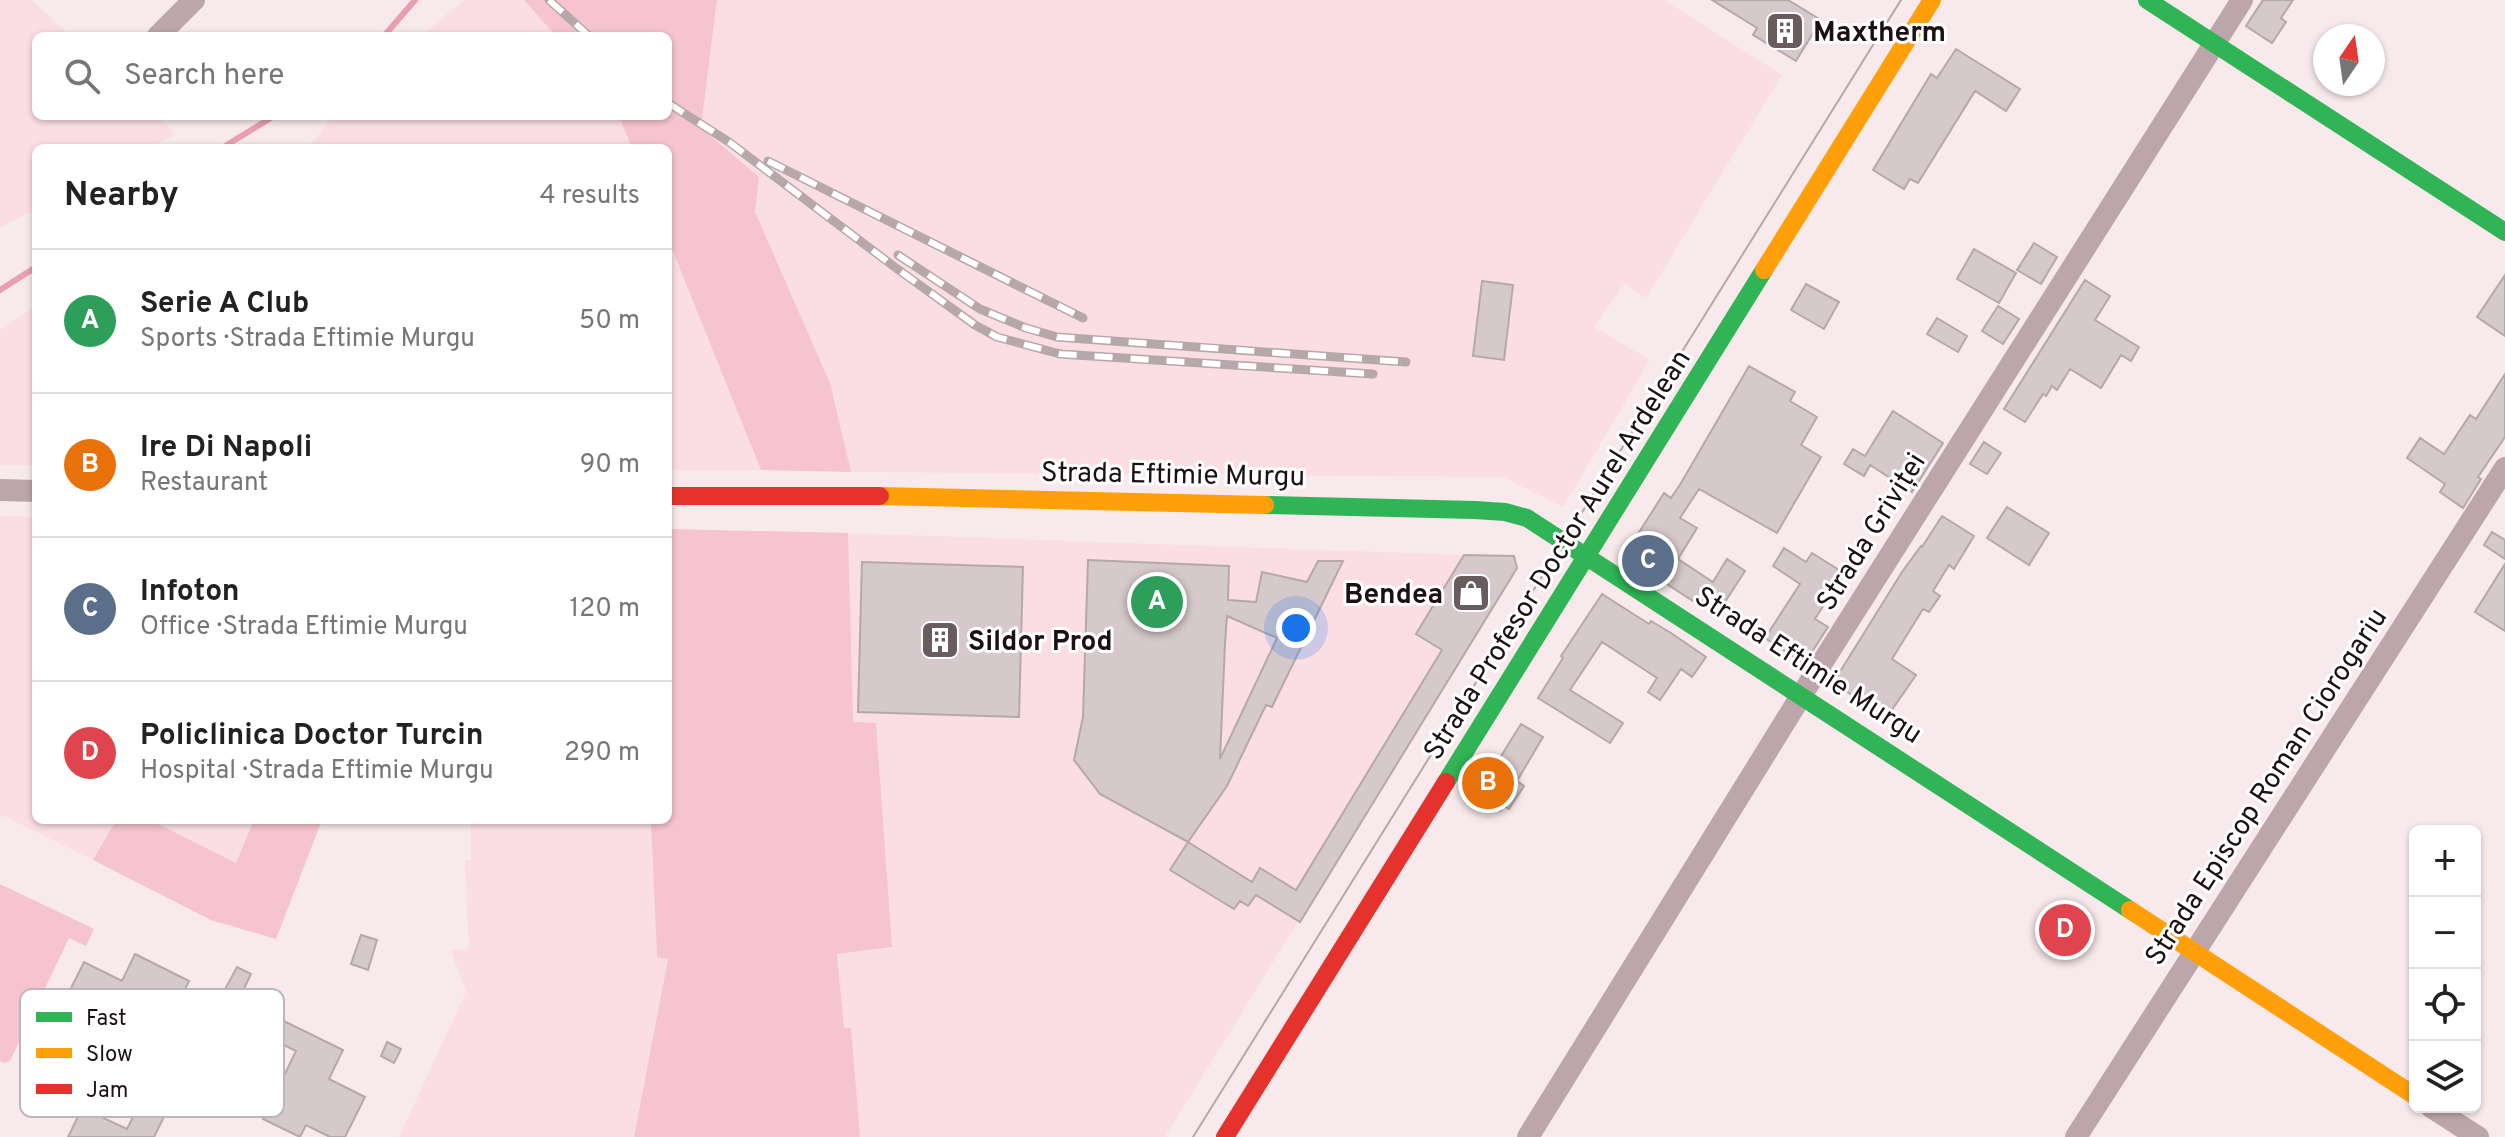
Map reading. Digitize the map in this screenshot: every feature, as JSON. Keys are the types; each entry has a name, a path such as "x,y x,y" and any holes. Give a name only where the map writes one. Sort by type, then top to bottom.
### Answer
{"street":[{"path":"162,32 194,0"},
{"name":"Strada Profesor Doctor Aurel Ardelean","path":"1225,1137 1932,0"},
{"path":"2147,0 2505,232"},
{"name":"Strada Griviței","path":"1528,1137 1801,696 2242,0"},
{"name":"Strada Episcop Roman Ciorogariu","path":"2076,1137 2505,468"},
{"path":"0,490 32,491"},
{"name":"Strada Eftimie Murgu","path":"672,496 821,495 1491,511 1527,518 2409,1092"},
{"path":"2440,1113 2478,1137"}],"shaded area":[{"path":"0,0 32,0 67,32 32,32 32,120 161,120 176,134 158,144 32,144 32,211 0,228"},
{"path":"464,0 524,0 552,32 426,32"},
{"path":"524,0 717,0 701,128 759,177 755,212 830,383 851,472 761,470 672,249 672,144 630,144 621,120 672,120 672,32 552,32"},
{"path":"717,0 1664,0 1782,75 1646,298 1625,283 1594,327 1650,360 1563,507 1503,477 851,472 830,383 755,212 759,177 701,128"},
{"path":"330,120 621,120 630,144 309,144"},
{"path":"672,249 761,470 672,470"},
{"path":"32,309 32,465 0,465 0,330"},
{"path":"0,516 32,517 32,824 114,824 93,860 2,815 0,817"},
{"path":"672,529 848,533 853,722 876,723 892,947 837,954 844,1028 851,1028 860,1137 634,1137 668,959 657,957 651,824 672,824"},
{"path":"848,533 1464,555 1469,645 1165,1137 860,1137 851,1028 844,1028 837,954 891,947 876,724 853,723"},
{"path":"114,824 158,824 236,863 252,824 320,824 276,939 211,920 93,860"},
{"path":"158,824 252,824 237,864"},
{"path":"471,824 651,824 657,956 668,958 634,1137 399,1137 466,992 451,951 469,948 465,860 471,860"},
{"path":"0,884 94,929 86,946 69,938 45,989 20,989 20,1040 10,1061 0,1061"}],"building":[{"name":"Maxtherm","path":"1712,0 1788,0 1821,20 1796,61 1753,35 1757,28"},
{"path":"2263,0 2293,0 2281,18 2286,22 2272,43 2246,26"},
{"path":"1956,49 2020,89 2006,111 1975,91 1918,183 1910,179 1904,189 1873,170 1931,74 1937,78"},
{"path":"2034,243 2057,257 2041,284 2017,270"},
{"path":"1974,249 2016,273 1999,303 1957,279"},
{"path":"2505,275 2505,336 2477,317"},
{"path":"2085,280 2110,296 2095,320 2139,347 2131,361 2121,355 2101,388 2070,369 2057,390 2052,386 2046,396 2043,394 2025,422 2004,409"},
{"path":"1482,281 1513,285 1504,360 1473,356"},
{"path":"1806,284 1839,302 1824,329 1791,310"},
{"path":"1998,306 2019,319 2003,344 1982,331"},
{"path":"1937,318 1967,336 1958,352 1927,334"},
{"path":"1749,366 1795,392 1790,401 1817,417 1801,445 1821,457 1777,533 1699,489 1680,518 1697,528 1678,559 1713,582 1727,559 1745,571 1719,611 1696,596 1693,601 1624,556 1664,493 1671,498 1681,483"},
{"path":"2505,374 2505,437 2478,477 2481,479 2463,508 2440,492 2445,484 2407,458 2420,438 2444,454 2470,415 2476,419"},
{"path":"1893,411 1943,443 1912,492 1870,465 1864,476 1844,464 1853,449 1865,456"},
{"path":"1984,442 2001,453 1987,474 1970,464"},
{"path":"2007,507 2049,533 2029,565 1987,538"},
{"path":"1942,516 1974,536 1954,569 1949,565 1933,591 1940,596 1929,612 1923,609 1892,659 1916,675 1887,717 1833,683 1902,572"},
{"path":"2492,532 2505,540 2505,559 2484,545"},
{"path":"1784,548 1806,562 1812,553 1844,573 1815,619 1828,627 1804,664 1765,638 1800,584 1773,566"},
{"path":"1464,555 1514,556 1517,568 1300,922 1256,895 1248,906 1240,901 1234,909 1170,870 1188,842 1252,882 1260,868 1296,890 1442,650 1416,634"},
{"path":"1088,560 1229,566 1228,600 1256,602 1262,572 1307,582 1318,561 1343,561 1272,707 1266,705 1227,786 1188,842 1100,794 1074,760 1083,717","holes":["1227,616 1277,638 1220,759"]},
{"name":"Sildor Prod","path":"862,562 1023,567 1019,717 858,712"},
{"path":"2505,564 2505,631 2475,612"},
{"path":"1602,594 1706,657 1692,677 1681,669 1660,700 1648,692 1657,678 1602,642 1570,690 1623,723 1610,743 1538,698 1563,658 1561,656"},
{"path":"1521,724 1543,737 1517,781 1524,786 1509,809 1504,806 1500,811 1476,796"},
{"path":"361,935 377,940 368,970 351,964"},
{"path":"135,954 189,981 185,989 70,989 84,962 122,981"},
{"path":"237,967 251,974 244,989 225,989"},
{"path":"284,1021 343,1050 329,1079 365,1097 345,1137 330,1137 306,1125 300,1137 263,1119 284,1117 284,1076 296,1051 284,1045"},
{"path":"387,1042 401,1049 394,1063 381,1056"},
{"path":"78,1117 101,1117 127,1129 133,1117 164,1117 154,1137 68,1137"}],"waterway":[{"path":"387,32 415,0"},
{"path":"228,144 268,120"},
{"path":"0,290 32,270"}],"tram line":[{"path":"1193,1137 1901,0"}],"railway":[{"path":"549,0 585,32"},
{"path":"672,106 729,142 896,268 975,325 997,337 1060,354 1373,374"},
{"path":"768,161 1083,318"},
{"path":"898,255 980,309 1057,337 1406,362"}],"traffic: fast":[{"path":"2147,0 2505,232"},
{"path":"1446,782 1764,270"},
{"path":"1265,505 1475,510 1505,512 1527,518 2130,910"}],"traffic: slow":[{"path":"1764,270 1932,0"},
{"path":"880,496 1265,505"},
{"path":"2130,910 2409,1092"}],"traffic: jam":[{"path":"672,496 880,496"},
{"path":"1225,1137 1446,782"}],"place":[{"name":"Maxtherm","path":"1785,31"},
{"name":"Infoton","path":"1648,561"},
{"name":"Bendea","path":"1471,593"},
{"name":"Serie A Club","path":"1157,602"},
{"name":"Sildor Prod","path":"940,640"},
{"name":"Ire Di Napoli","path":"1488,783"},
{"name":"Policlinica Doctor Turcin","path":"2065,930"}]}
